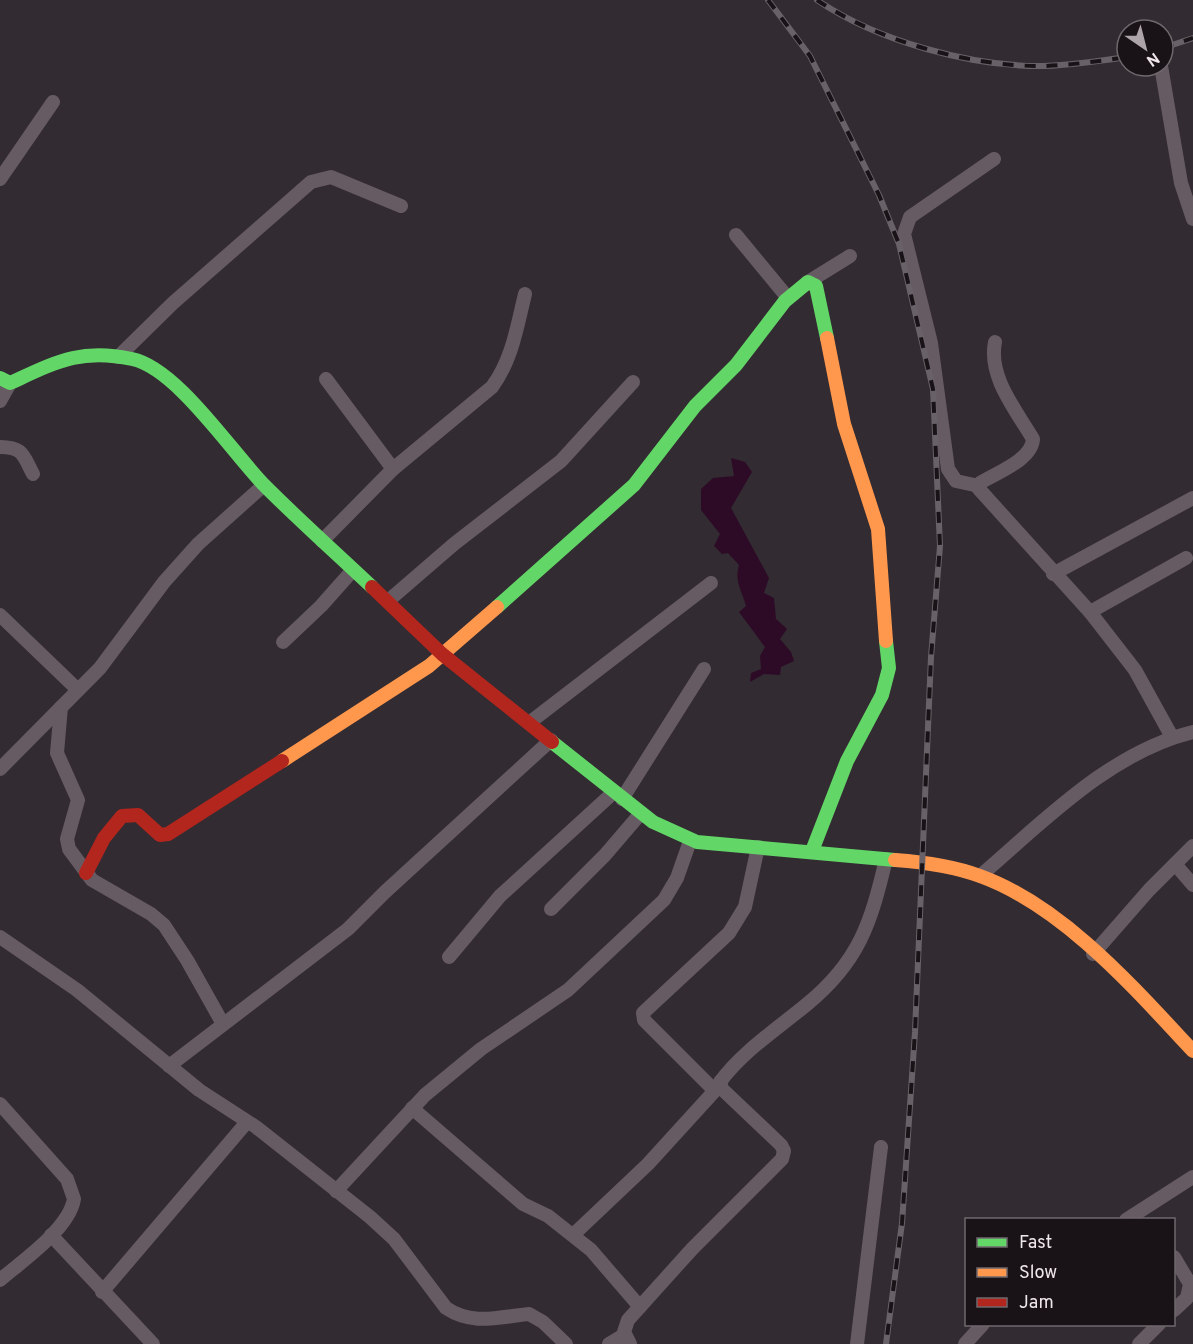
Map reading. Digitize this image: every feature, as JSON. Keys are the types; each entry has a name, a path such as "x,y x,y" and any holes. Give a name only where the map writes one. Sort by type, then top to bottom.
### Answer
{"street":[{"path":"1163,78 1181,183 1193,219"},
{"path":"0,178 53,102"},
{"path":"994,159 910,217 904,234 931,344 948,469 957,481 979,486 1023,457 1033,444 1033,439 997,375 992,355 995,342"},
{"path":"118,357 173,303 311,182 331,177 402,206"},
{"path":"736,235 788,297"},
{"path":"86,873 104,838 122,816 138,815 160,836 168,834 408,682 582,534 634,485 694,406 736,365 788,297 850,256"},
{"path":"808,282 816,286 844,423 878,529 880,586 889,668 882,695 847,761 812,851"},
{"path":"322,541 393,469 492,387 509,357 525,294"},
{"path":"0,401 5,381 66,357 94,354 134,359 160,372 213,424 264,485 442,654 618,795 667,831 690,841 922,862 980,876 1031,902 1065,927 1093,954 1130,984 1193,1051"},
{"path":"326,379 393,469"},
{"path":"388,601 454,544 561,461 633,382"},
{"path":"0,447 16,448 21,452 33,474"},
{"path":"0,769 106,661 171,574 198,544 264,485"},
{"path":"979,486 980,491 1053,574 1090,612 1136,670 1172,737"},
{"path":"1053,574 1193,498"},
{"path":"1090,612 1186,558"},
{"path":"284,642 321,606 353,570"},
{"path":"529,723 711,583"},
{"path":"0,615 78,690"},
{"path":"449,957 500,896 618,795 704,669"},
{"path":"61,707 57,753 78,800 68,844 86,873 101,886 151,914 164,925 188,960 223,1024"},
{"path":"980,876 1091,780 1172,737 1193,732"},
{"path":"169,1066 348,929 385,892 552,740"},
{"path":"551,909 605,855 641,813"},
{"path":"336,1191 412,1108 481,1049 556,999 609,954 664,900 677,878 690,841"},
{"path":"1093,954 1193,846"},
{"path":"609,1344 627,1340 625,1325 640,1307 784,1154 778,1142 644,1020 643,1013 729,933 745,907 758,847"},
{"path":"573,1235 648,1164 717,1088 721,1080 760,1041 827,987 846,963 874,913 886,859"},
{"path":"1175,864 1193,885"},
{"path":"0,937 77,990 199,1090 247,1122 394,1239 446,1308 458,1316 474,1320 529,1314 536,1316 566,1344"},
{"path":"0,1104 71,1186 73,1204 67,1216 51,1235 0,1280"},
{"path":"412,1108 523,1204 548,1216 573,1235 599,1258 640,1307"},
{"path":"102,1292 247,1122"},
{"path":"857,1344 881,1147"},
{"path":"1147,1214 1193,1177"},
{"path":"51,1235 153,1344"},
{"path":"1175,1260 1190,1284 1187,1298 1175,1308"},
{"path":"965,1344 981,1326"},
{"path":"1139,1344 1157,1326"}],"shaded area":[{"path":"731,458 745,462 752,472 731,508 769,578 764,593 774,598 776,619 787,629 780,639 791,652 794,661 781,667 780,675 764,674 750,682 751,673 761,669 760,656 765,647 739,612 746,606 738,581 739,565 728,553 722,554 714,546 720,534 701,510 701,489 713,478 734,476"}],"railway":[{"path":"768,0 810,56 879,195 899,244 933,389 940,546 931,657 915,1032 902,1223 886,1344"},
{"path":"817,0 868,28 926,49 956,56 987,62 1045,66 1115,59"},
{"path":"1175,44 1193,38"}],"traffic: fast":[{"path":"497,607 634,485 695,406 736,365 785,301 808,282 816,286 827,338"},
{"path":"0,378 10,383 55,363 83,356 114,356 132,359 149,366 167,378 185,395 266,487 372,587"},
{"path":"812,851 847,761 882,695 889,668 886,641"},
{"path":"552,742 653,822 697,842 895,860"}],"traffic: slow":[{"path":"827,338 844,424 878,529 886,641"},
{"path":"282,761 429,666 497,607"},
{"path":"895,860 938,865 980,876 1040,907 1096,951 1193,1051"}],"traffic: jam":[{"path":"372,587 442,654 552,742"},
{"path":"86,873 104,838 122,816 138,815 160,835 168,834 282,761"}]}
